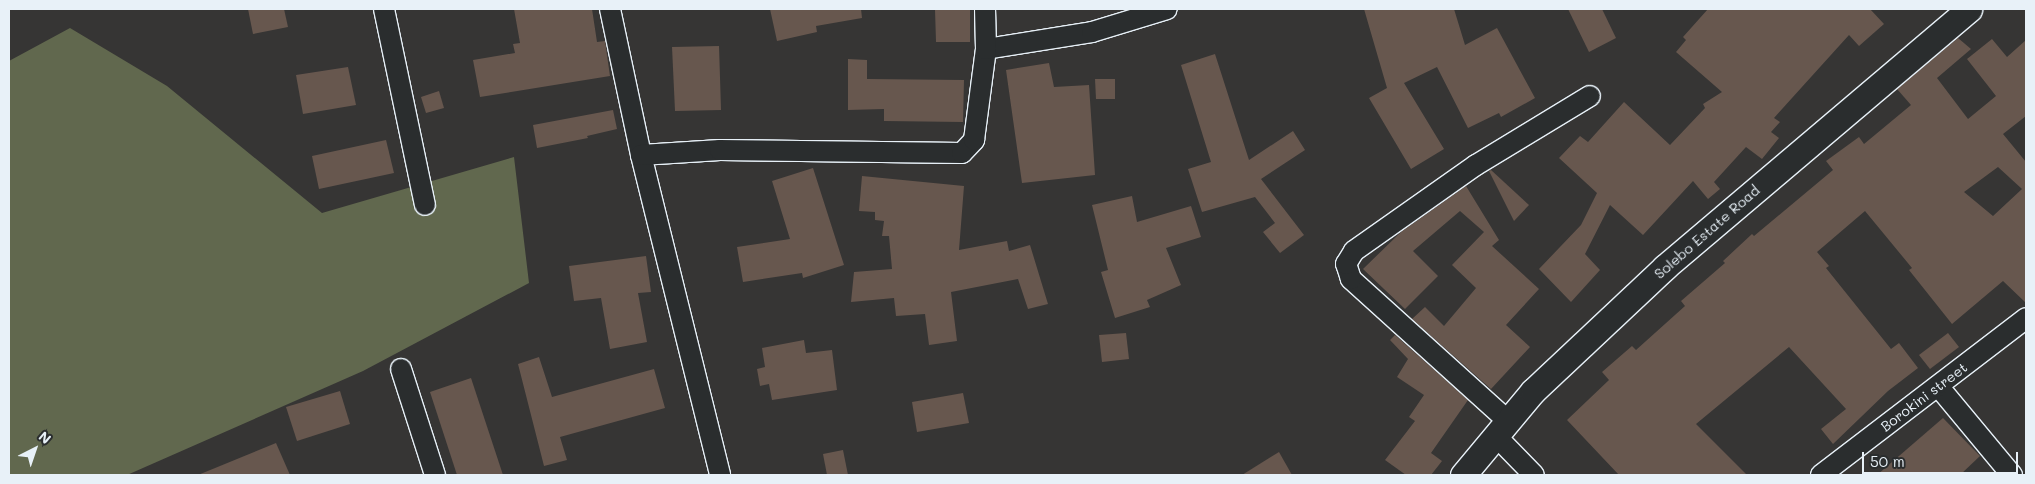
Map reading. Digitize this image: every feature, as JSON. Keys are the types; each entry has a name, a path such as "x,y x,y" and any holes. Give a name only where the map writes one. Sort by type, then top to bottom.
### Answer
{"street":[{"path":"384,9 425,205"},
{"path":"610,9 641,154 720,475"},
{"path":"641,154 720,150 962,153 974,140 986,49 986,9"},
{"path":"986,49 1092,32 1167,9"},
{"name":"Solebo Estate Road","path":"1463,475 1533,391 1665,267 1970,9"},
{"path":"1534,475 1502,428 1351,279 1346,264 1354,251 1476,165 1590,96"},
{"name":"Borokini street","path":"1821,475 2026,318"},
{"path":"401,369 435,475"},
{"path":"1938,386 2012,475"}],"green space":[{"path":"70,28 167,86 322,213 514,157 529,283 363,371 127,475 9,475 9,61"}],"building":[{"path":"248,9 284,9 288,27 253,34"},
{"path":"514,9 592,9 597,42 605,41 610,76 480,97 473,60 515,53 513,44 520,43"},
{"path":"770,9 861,9 862,18 816,26 817,32 777,41"},
{"path":"935,9 970,9 970,42 936,42"},
{"path":"1364,9 1454,9 1465,45 1497,28 1535,98 1501,117 1499,113 1468,128 1437,67 1404,83 1444,149 1411,169 1369,98 1387,88"},
{"path":"1568,9 1602,9 1616,38 1589,52"},
{"path":"1708,9 1870,9 1884,24 1859,46 1849,35 1774,118 1780,122 1771,132 1779,138 1762,159 1746,147 1714,182 1720,189 1708,199 1693,181 1643,235 1610,205 1585,254 1600,270 1571,302 1539,269 1581,225 1597,193 1559,158 1580,136 1588,142 1624,102 1670,145 1705,108 1703,104 1722,92 1676,52 1686,40 1683,37"},
{"path":"1958,38 1971,49 1937,78 1968,119 1996,96 1967,59 1992,39 2007,57 2026,40 2026,116 2003,134 2026,162 2026,303 2003,281 1952,324 1909,270 1912,268 1865,211 1817,252 1829,266 1826,268 1891,349 1899,343 1918,368 1888,391 1833,444 1821,429 1846,409 1789,347 1696,424 1747,475 1619,475 1567,420 1609,380 1602,372 1632,346 1636,350 1685,306 1681,301 1725,263 1723,261 1752,234 1754,236 1833,170 1826,161 1859,137 1864,144 1911,105 1897,89","holes":["1998,167 2022,189 1993,216 1964,192"]},
{"path":"719,46 721,110 675,111 672,47"},
{"path":"1215,54 1249,160 1293,131 1305,150 1261,179 1304,235 1280,253 1263,232 1275,223 1255,197 1202,212 1188,169 1211,162 1181,65"},
{"path":"848,59 867,60 867,79 964,80 963,122 884,121 884,109 848,110"},
{"path":"1049,63 1054,87 1089,85 1095,175 1022,183 1006,70"},
{"path":"348,67 356,105 303,114 296,75"},
{"path":"1095,79 1115,79 1115,99 1096,99"},
{"path":"439,91 444,108 426,113 421,97"},
{"path":"613,110 617,129 587,136 588,138 537,148 533,125"},
{"path":"386,140 394,173 319,189 312,156"},
{"path":"813,168 844,265 803,278 802,273 743,282 737,247 790,239 772,181"},
{"path":"1491,170 1529,205 1514,221 1489,171"},
{"path":"862,176 964,186 959,250 1007,241 1009,251 1030,245 1048,304 1028,309 1018,279 951,292 957,341 929,345 925,314 896,316 894,298 851,302 854,272 892,269 889,236 882,236 884,221 875,220 875,212 859,211"},
{"path":"1466,186 1499,240 1492,246 1539,289 1506,325 1530,347 1491,389 1412,319 1425,307 1444,326 1476,288 1452,265 1484,232 1460,211 1413,251 1438,276 1405,309 1363,269 1401,232"},
{"path":"1132,196 1137,222 1191,206 1201,237 1166,248 1181,285 1147,300 1150,307 1115,318 1101,272 1108,270 1092,205"},
{"path":"646,256 651,292 638,293 647,342 610,349 601,298 574,301 569,266"},
{"path":"1126,333 1129,359 1102,362 1099,335"},
{"path":"1948,333 1959,347 1930,369 1919,355"},
{"path":"1395,335 1468,400 1431,453 1442,461 1431,475 1406,475 1385,460 1415,421 1409,417 1424,395 1397,377 1408,359 1390,340"},
{"path":"804,340 806,353 832,350 837,390 772,400 769,384 760,386 757,369 765,367 762,348"},
{"path":"539,357 552,397 654,369 665,408 560,437 567,460 544,466 518,364"},
{"path":"471,378 503,475 457,475 430,392"},
{"path":"340,391 350,424 297,441 286,407"},
{"path":"963,393 969,423 917,432 912,402"},
{"path":"1943,418 1980,456 1960,475 1877,475"},
{"path":"276,443 290,475 198,475"},
{"path":"843,450 848,475 827,475 823,454"},
{"path":"1279,452 1292,475 1242,475"}]}
